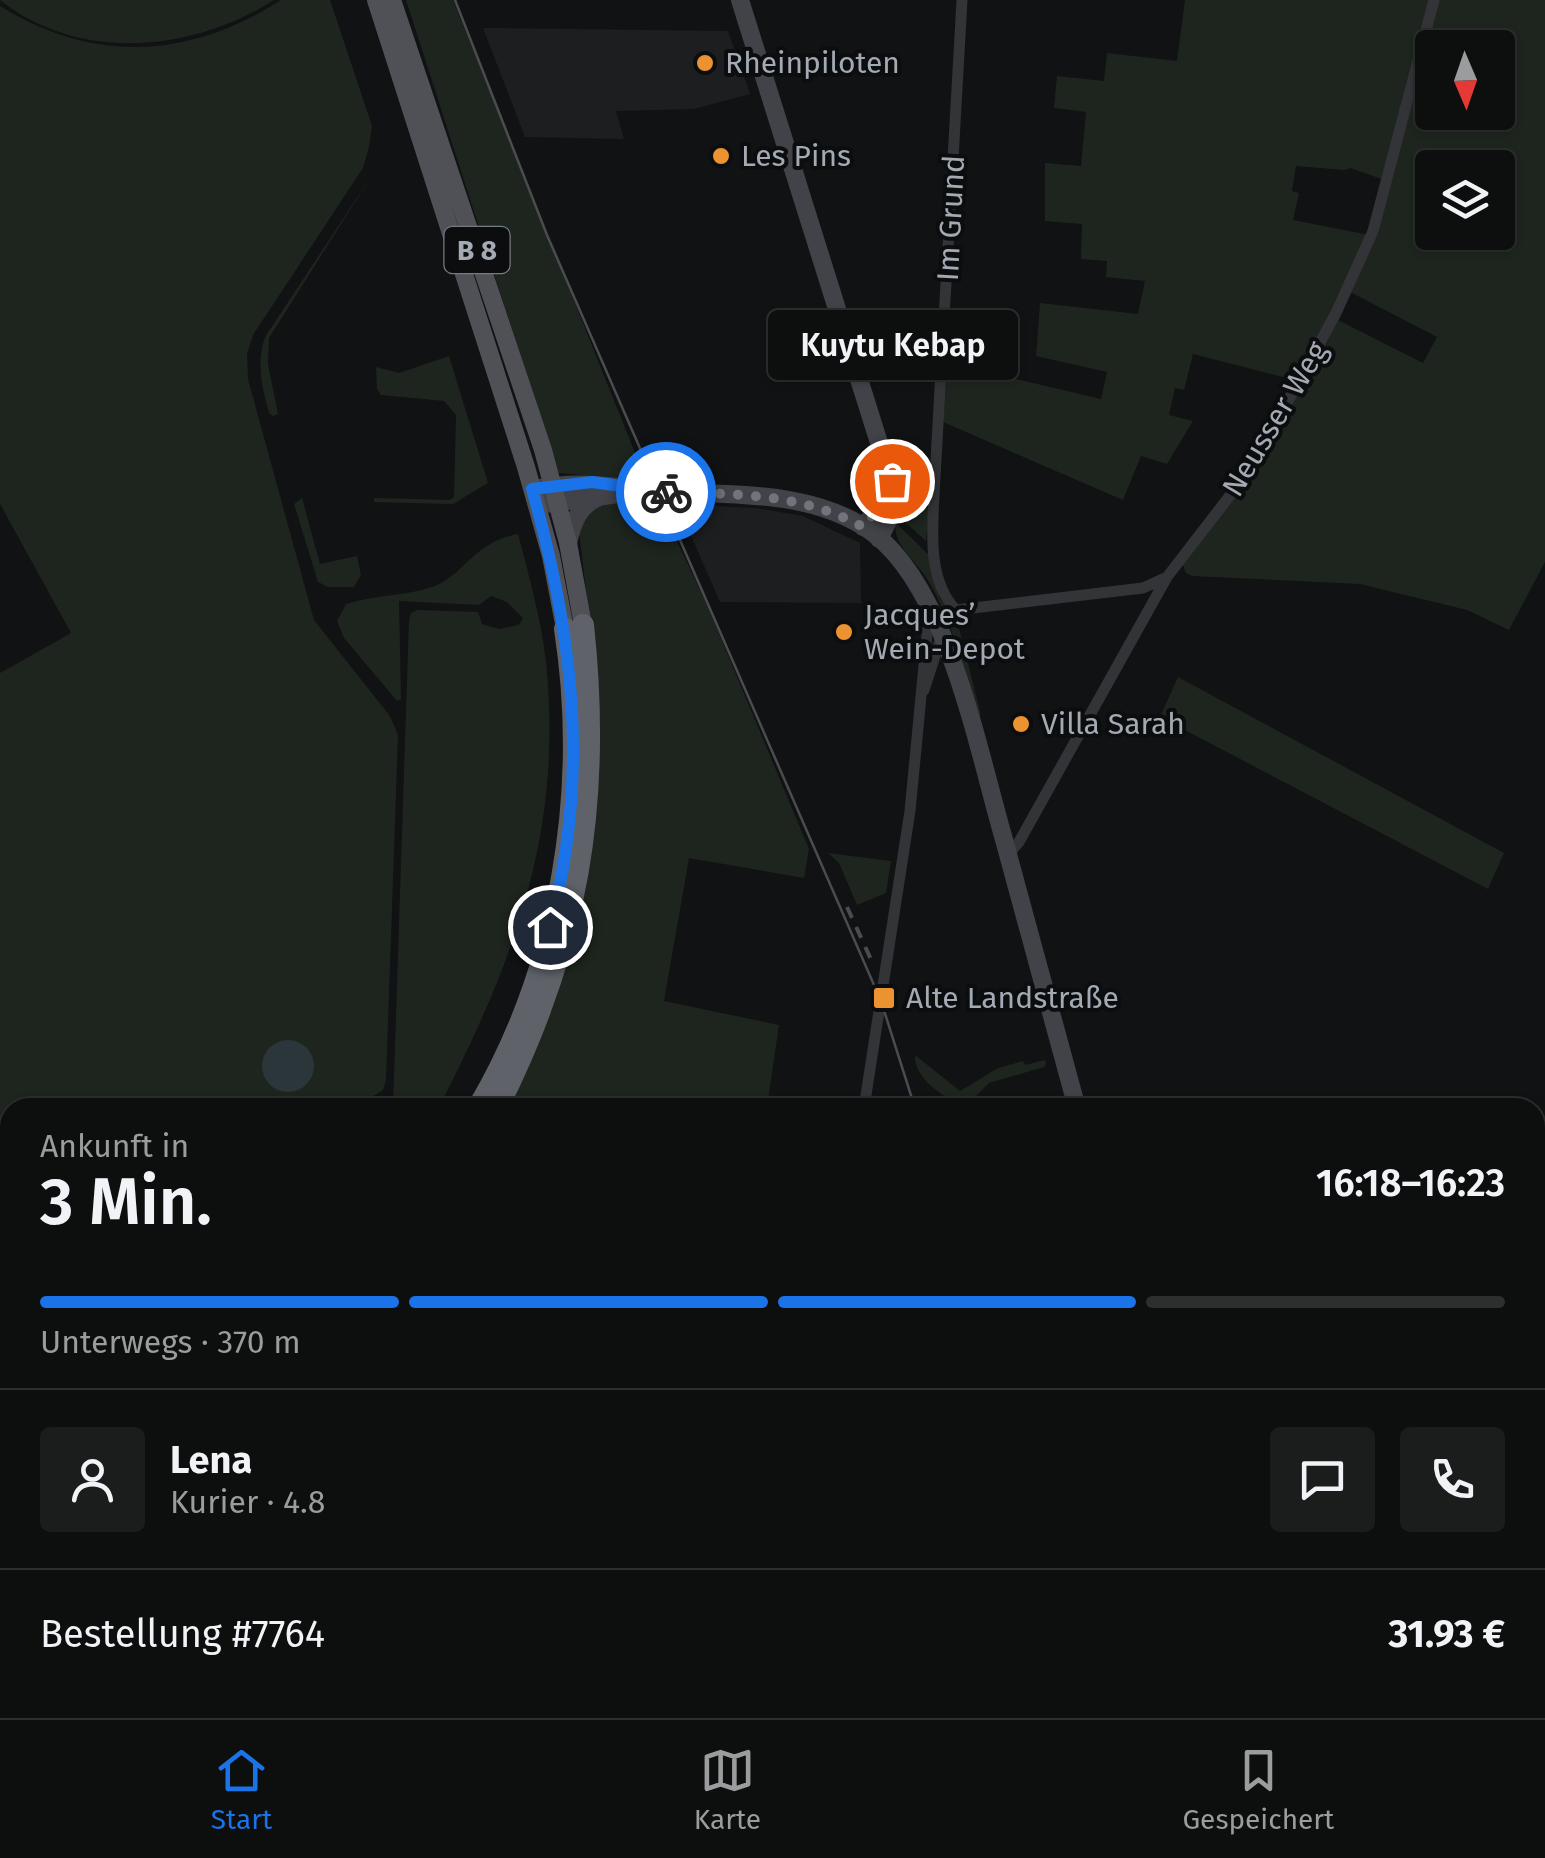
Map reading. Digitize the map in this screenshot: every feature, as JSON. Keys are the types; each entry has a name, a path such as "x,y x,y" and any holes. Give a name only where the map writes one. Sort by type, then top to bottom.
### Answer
{"highway":[{"name":"B 8","path":"483,1098 516,1030 541,962 559,893 574,784 574,627"},
{"name":"B 8","path":"502,1098 538,1019 556,968 574,897 586,825 590,707 574,627"}],"main road":[{"name":"B 8","path":"376,0 574,627"},
{"name":"B 8","path":"392,0 555,493 568,543 574,627"},
{"path":"740,0 868,404 892,492 894,509 879,539"},
{"path":"535,497 592,482 646,491 739,494 807,503 834,511 879,539 908,572 930,609 959,681 1074,1098"},
{"path":"555,493 601,496 646,491"},
{"path":"863,527 892,492"},
{"path":"568,543 574,520 583,506 601,496"}],"street":[{"name":"Im Grund","path":"962,0 932,551 947,599 953,609 960,611 1143,588 1167,577"},
{"name":"Neusser Weg","path":"1008,855 1167,577 1252,467 1301,382 1358,266 1386,187 1434,0"},
{"path":"892,492 934,495"},
{"path":"866,1098 905,846 930,609"},
{"path":"920,698 941,636"},
{"path":"928,683 943,678 959,681"}],"shaded area":[{"path":"0,0 274,0 208,31 136,43 65,34 31,20"},
{"path":"281,0 330,0 372,126 363,168 253,335 247,354 248,379 314,620 390,716 398,735 386,1080 383,1090 370,1098 0,1098 0,673 71,633 0,504 0,6 70,38 141,47 177,43 247,20"},
{"path":"406,0 453,0 646,480 558,473"},
{"path":"1185,0 1431,0 1423,30 1415,30 1415,61 1384,180 1351,168 1296,166 1292,191 1299,193 1293,220 1369,235 1298,381 1193,354 1184,390 1175,388 1169,415 1193,421 1167,464 1141,456 1123,500 943,422 948,363 1101,399 1107,372 1036,356 1040,303 1138,314 1145,281 1106,277 1107,261 1081,259 1082,224 1045,221 1045,163 1081,166 1086,112 1054,108 1057,76 1104,81 1107,53 1177,61"},
{"path":"1436,0 1545,0 1545,562 1509,630 1467,610 1360,584 1186,573 1182,563 1256,469 1336,319 1423,363 1437,337 1350,292 1415,71 1415,130 1515,130 1515,30 1427,30"},
{"path":"483,28 728,31 750,94 694,109 616,111 624,139 525,137"},
{"path":"374,172 269,338 268,364 278,414 273,416 261,375 265,337"},
{"path":"449,356 488,483 453,504 374,502 374,498 454,497 456,415 444,401 381,395 376,367 399,373"},
{"path":"302,498 320,564 357,556 361,575 354,587 328,587 318,582 294,504"},
{"path":"657,499 707,605 809,849 804,878 689,858 664,1001 779,1025 768,1098 512,1098 527,1069 590,626 578,522 603,501"},
{"path":"910,500 924,503 929,510 926,541 906,523"},
{"path":"677,504 756,508 803,516 860,543 861,603 720,602"},
{"path":"895,522 929,555 940,599 957,620 981,715 977,716 945,614 929,582 898,539"},
{"path":"518,534 546,662 547,781 540,836 512,943 444,1098 393,1098 409,620 417,610 478,612 482,624 499,629 519,625 523,618 507,602 491,596 479,605 399,601 401,699 397,701 344,638 337,621 346,604 443,582 502,538"},
{"path":"1178,677 1504,853 1488,889 1160,717"},
{"path":"828,853 891,861 886,893 857,905 839,863"},
{"path":"288,1040 307,1047 314,1066 307,1085 288,1092 269,1085 262,1066 269,1047"},
{"path":"915,1055 960,1091 998,1068 1023,1061 1025,1065 1045,1060 1046,1064 989,1083 974,1098 948,1098 924,1079"}],"tram line":[{"path":"455,0 547,235 881,1001 912,1098"}],"railway":[{"path":"847,907 874,966"}],"way so far":[{"path":"666,492 739,494 807,503 834,511 863,527 892,492 892,481"}],"place":[{"name":"Rheinpiloten","path":"705,63"},
{"name":"Les Pins","path":"721,156"},
{"name":"Kuytu Kebap","path":"892,481"},
{"name":"Jacques’ Wein-Depot","path":"844,632"},
{"name":"Villa Sarah","path":"1021,724"},
{"name":"Alte Landstraße","path":"884,998"}],"route":[{"path":"550,927 571,822 573,707 561,604 532,489 592,482 666,492"}]}
